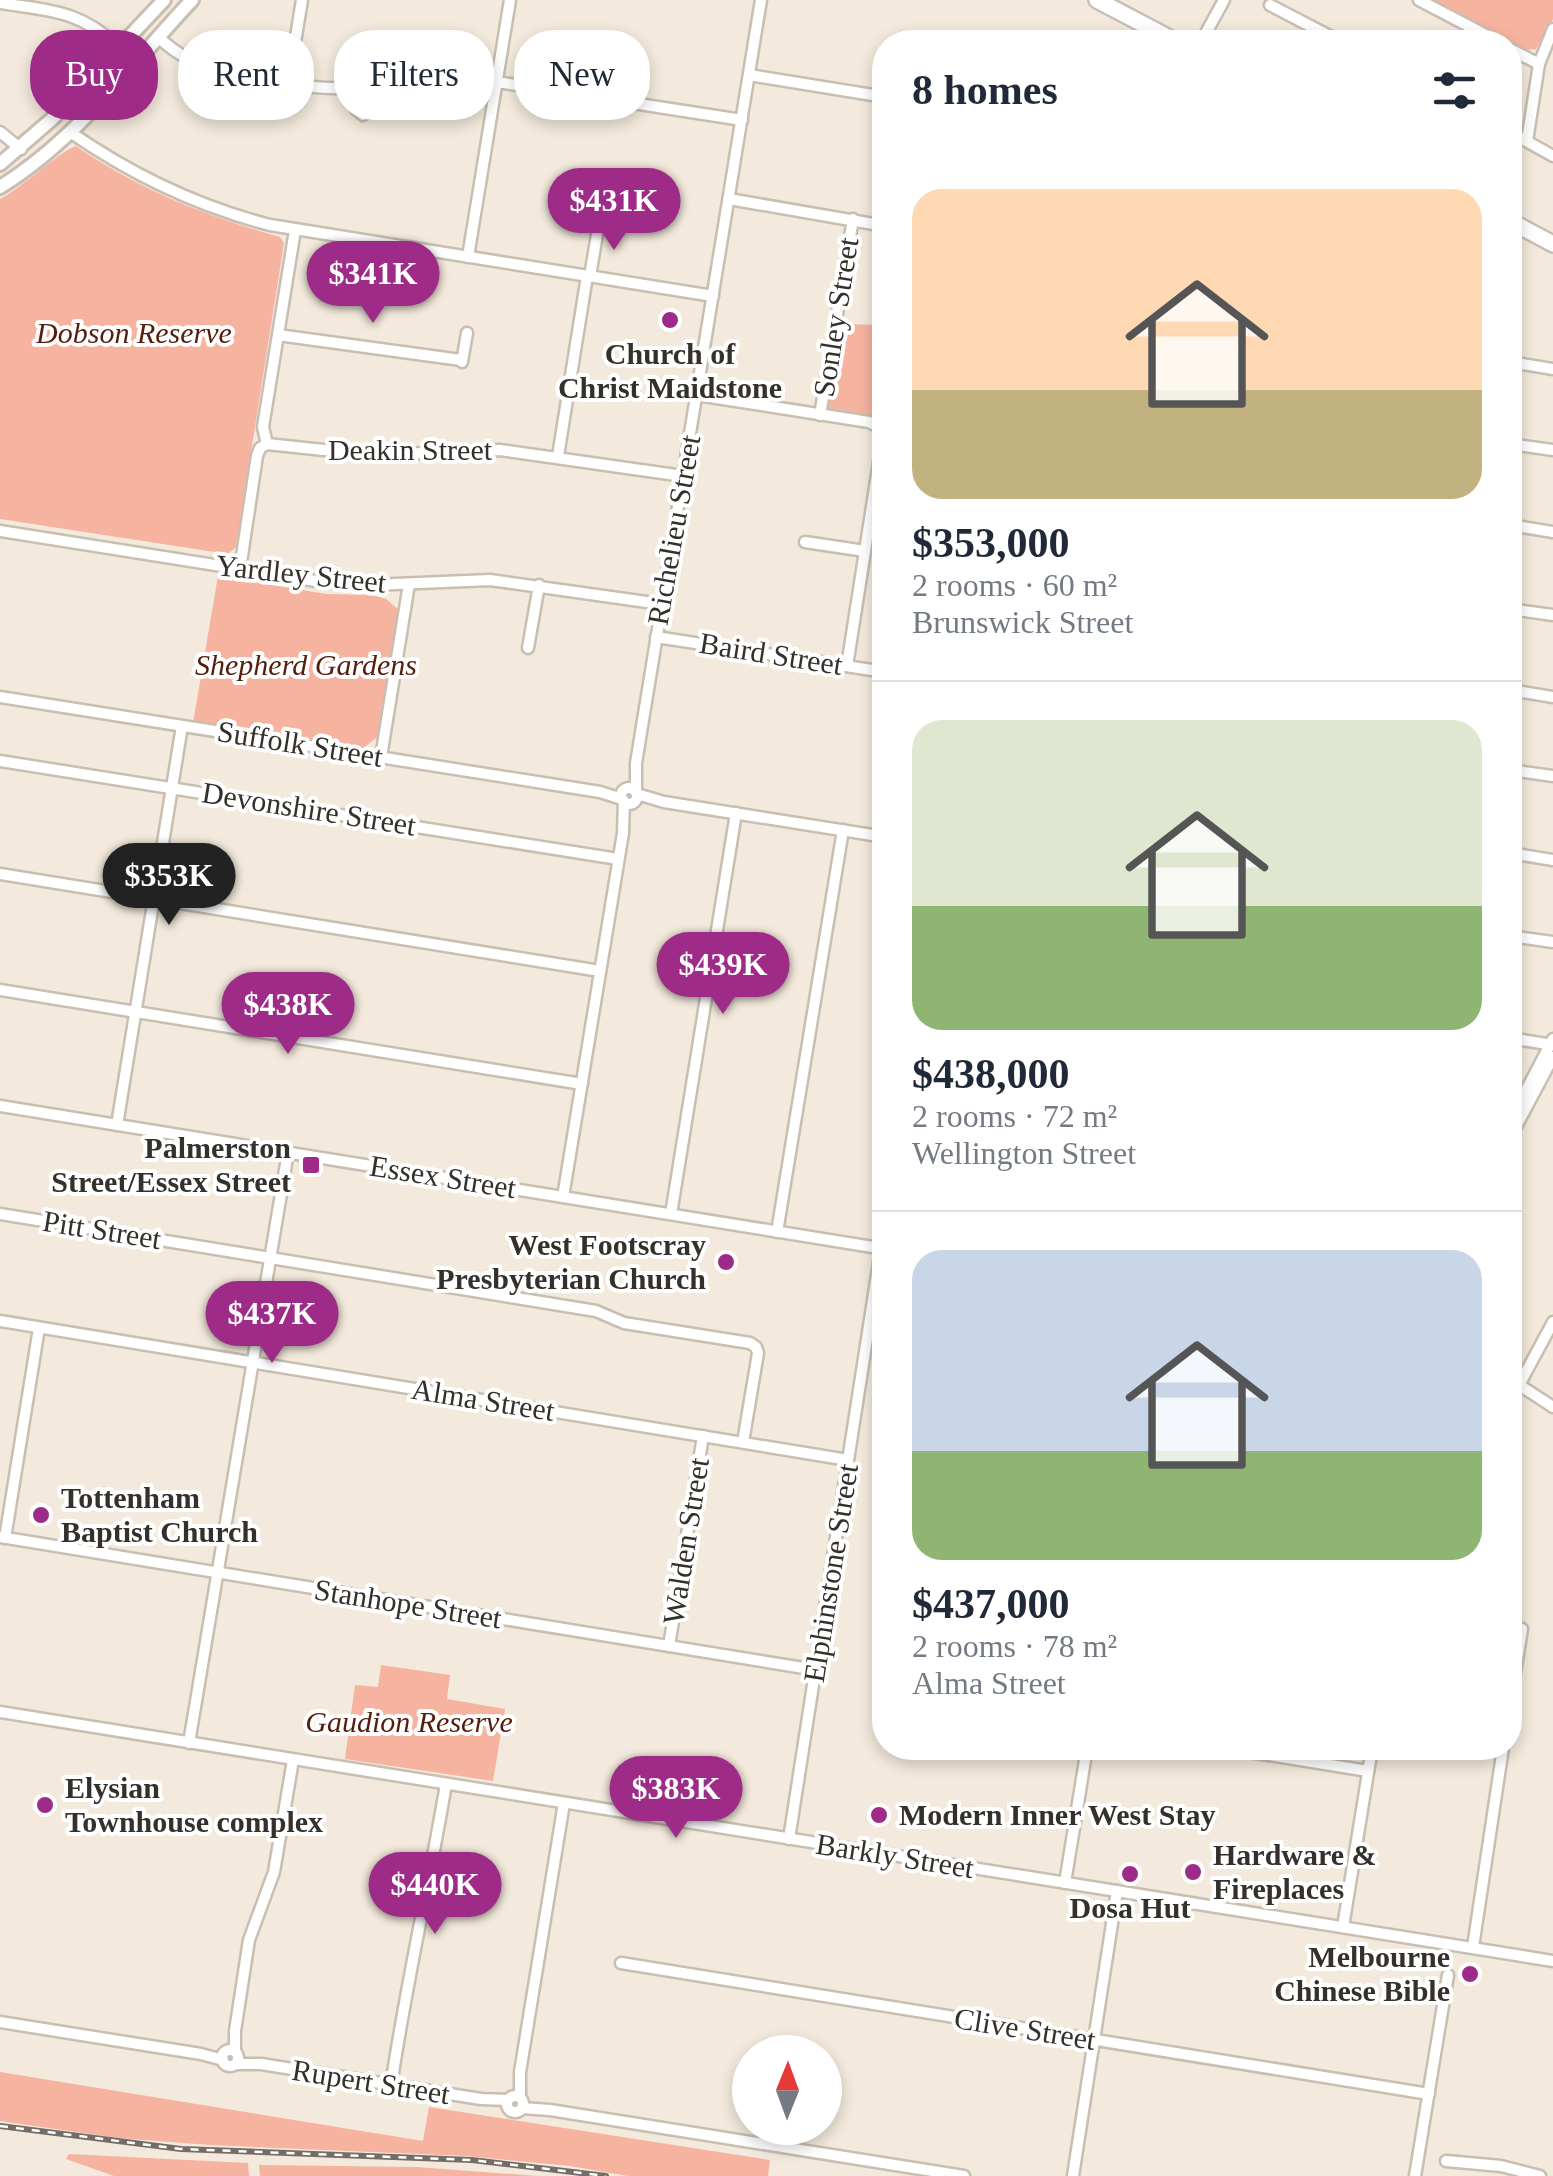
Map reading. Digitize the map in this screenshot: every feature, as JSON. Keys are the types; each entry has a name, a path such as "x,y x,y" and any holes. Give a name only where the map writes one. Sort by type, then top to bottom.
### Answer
{"highway":[{"path":"1097,0 1154,30"},
{"path":"1522,227 1553,244"}],"main road":[{"path":"136,30 164,0"},
{"path":"158,37 192,0"},
{"path":"0,164 22,149 51,120"},
{"path":"53,120 70,132"},
{"path":"0,188 34,164 81,120"},
{"path":"22,149 34,164"}],"street":[{"path":"297,30 302,0"},
{"path":"468,258 510,0"},
{"name":"Richelieu Street","path":"564,1197 761,0"},
{"path":"1208,30 1224,0"},
{"path":"1419,0 1475,30"},
{"path":"0,3 82,19 100,30"},
{"path":"1270,5 1318,30"},
{"path":"1526,141 1539,64 1553,29"},
{"path":"158,37 178,54"},
{"path":"1522,55 1539,64"},
{"path":"749,75 872,95"},
{"path":"497,82 742,120"},
{"path":"0,132 22,149"},
{"path":"70,132 120,166 241,218 295,230 714,296"},
{"path":"1522,139 1553,156"},
{"path":"729,199 872,223"},
{"name":"Sonley Street","path":"820,415 852,219"},
{"path":"558,456 599,223"},
{"path":"240,569 257,456 268,444 263,428 295,230"},
{"path":"278,336 462,363 466,333"},
{"path":"1522,364 1553,369"},
{"path":"697,395 872,425"},
{"name":"Deakin Street","path":"268,444 371,455 477,449 558,456 683,476"},
{"path":"1522,446 1553,450"},
{"path":"1522,527 1553,532"},
{"path":"846,666 872,528"},
{"name":"Yardley Street","path":"0,532 342,584 473,580 662,604"},
{"path":"804,542 865,551"},
{"path":"381,757 410,584"},
{"path":"528,648 538,586"},
{"path":"1522,611 1553,615"},
{"name":"Baird Street","path":"656,636 872,670"},
{"path":"1522,692 1553,697"},
{"name":"Suffolk Street","path":"0,697 872,835"},
{"path":"117,1125 182,726"},
{"name":"Devonshire Street","path":"0,760 618,860"},
{"path":"1522,772 1553,776"},
{"path":"671,1214 736,813"},
{"path":"778,1232 843,830"},
{"path":"1522,856 1553,860"},
{"path":"0,874 600,971"},
{"path":"1522,938 1553,942"},
{"path":"0,990 582,1084"},
{"path":"1522,1039 1552,1043 1522,1099"},
{"path":"1522,1115 1553,1057"},
{"name":"Essex Street","path":"0,1106 872,1247"},
{"path":"188,1743 288,1152"},
{"name":"Pitt Street","path":"0,1214 596,1311 624,1323 754,1344 758,1353 744,1442"},
{"name":"Elphinstone Street","path":"789,1838 872,1319"},
{"name":"Alma Street","path":"0,1321 848,1460"},
{"path":"1522,1371 1553,1322"},
{"path":"3,1538 39,1328"},
{"path":"1522,1387 1553,1407"},
{"name":"Walden Street","path":"669,1646 703,1436"},
{"name":"Stanhope Street","path":"3,1538 816,1670"},
{"name":"Barkly Street","path":"0,1712 1553,1961"},
{"path":"230,2056 249,1940 274,1872 293,1760"},
{"path":"1066,1882 1085,1760"},
{"path":"1304,1760 1368,1771"},
{"path":"1343,1927 1370,1760"},
{"path":"1473,1947 1501,1760"},
{"path":"391,2086 446,1784"},
{"path":"515,2102 564,1803"},
{"path":"1073,2176 1117,1891"},
{"name":"Clive Street","path":"621,1964 1429,2094"},
{"path":"1415,2176 1448,1974"},
{"name":"Rupert Street","path":"0,2022 964,2176"},
{"path":"1446,2161 1501,2166 1540,2176"}],"green space":[{"path":"1434,0 1553,0 1553,19 1536,49 1522,48 1522,30 1489,30"},
{"name":"Dobson Reserve","path":"76,146 149,189 200,211 280,237 284,243 236,547 228,554 0,519 0,199"},
{"path":"842,324 872,325 872,416 828,409"},
{"name":"Shepherd Gardens","path":"218,576 326,594 371,595 386,599 400,611 380,735 363,748 193,723"},
{"name":"Gaudion Reserve","path":"381,1665 450,1675 447,1699 505,1709 493,1781 345,1759 355,1685 378,1687"},
{"path":"0,2072 423,2141 429,2107 770,2160 768,2176 628,2176 467,2156 118,2138 0,2121"},
{"path":"69,2154 248,2163 249,2176 114,2176 66,2159"},
{"path":"259,2165 417,2167 538,2176 260,2176"}],"railway":[{"path":"0,2126 181,2149 472,2160 606,2176"}],"place":[{"name":"Church of Christ Maidstone","path":"670,320"},
{"name":"Palmerston Street/Essex Street","path":"311,1165"},
{"name":"West Footscray Presbyterian Church","path":"726,1262"},
{"name":"Tottenham Baptist Church","path":"41,1515"},
{"name":"Elysian Townhouse complex","path":"45,1805"},
{"name":"Modern Inner West Stay","path":"879,1815"},
{"name":"Hardware & Fireplaces","path":"1193,1872"},
{"name":"Dosa Hut","path":"1130,1874"},
{"name":"Melbourne Chinese Bible","path":"1470,1974"}]}
